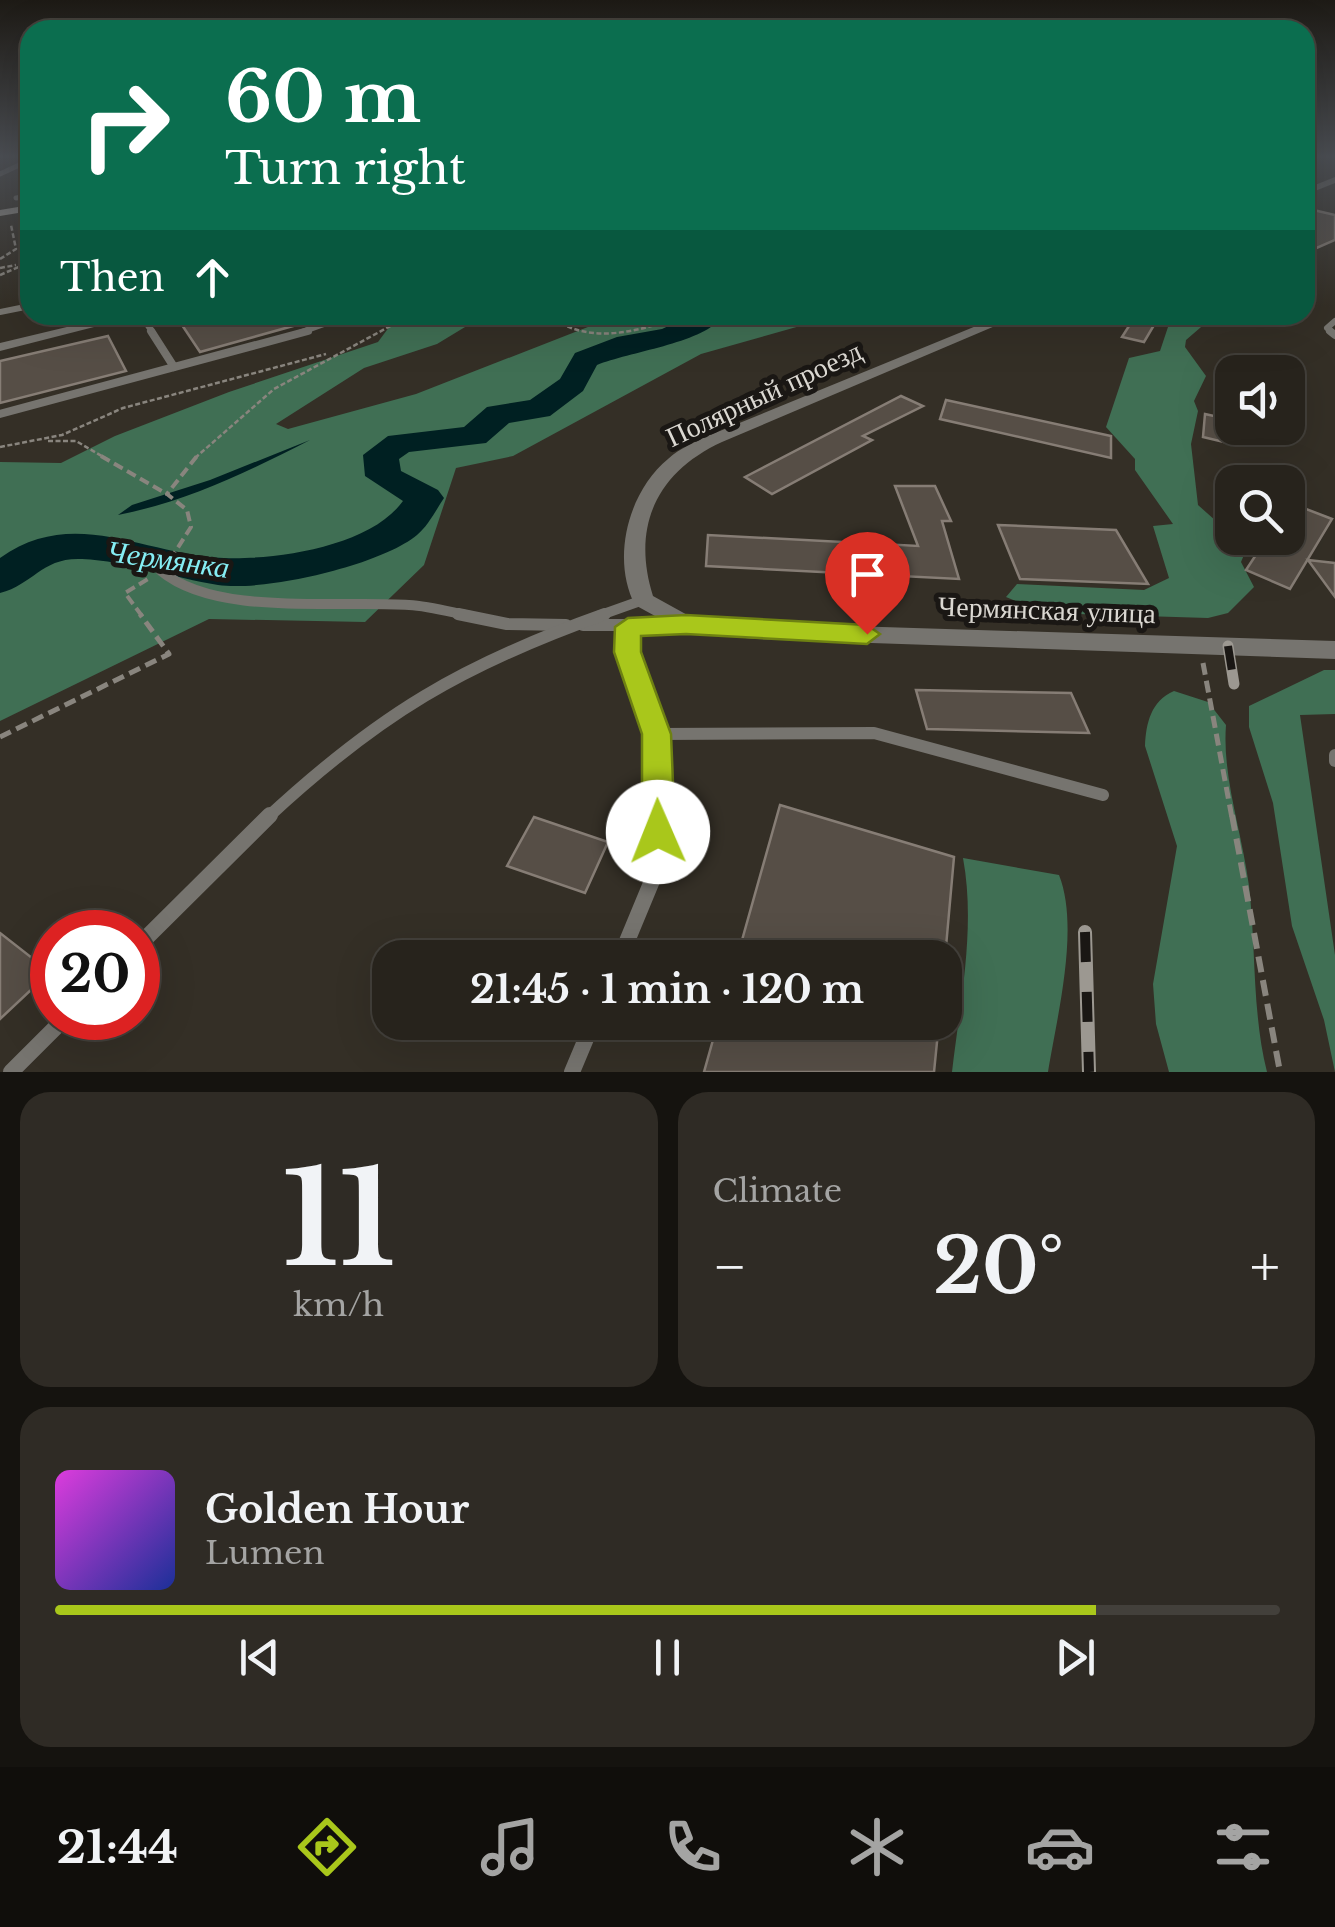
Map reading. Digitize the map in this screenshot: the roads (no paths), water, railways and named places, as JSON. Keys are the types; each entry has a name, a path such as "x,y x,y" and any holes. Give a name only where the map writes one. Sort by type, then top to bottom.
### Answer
{"street":[{"path":"0,346 93,325"},
{"name":"Полярный проезд","path":"643,600 634,575 634,540 645,503 668,468 716,441 990,325"},
{"name":"Чермянская улица","path":"643,600 686,624 757,631 1335,650"}],"lane":[{"path":"1335,321 1326,328 1335,335"},
{"path":"144,325 174,367"},
{"path":"0,414 328,325"},
{"path":"162,572 180,588 222,598 414,605 508,624 686,624"},
{"path":"160,925 324,767 413,699 521,645 643,600"},
{"path":"627,940 659,864 656,734 628,652 628,627"},
{"path":"656,734 874,733 1103,795"},
{"path":"10,1072 43,1040"},
{"path":"572,1072 585,1040"}],"water":[{"path":"310,440 193,494 118,515 132,505 210,480"}],"waterway":[{"name":"Чермянка","path":"0,579 40,549 83,546 224,572 310,563 379,543 407,524 425,498 383,476 381,455 400,443 474,436 499,414 539,409 572,384 585,359 627,343 669,336 694,325"}],"railway":[{"path":"1228,646 1234,684"},
{"path":"1085,932 1089,1072"}]}
